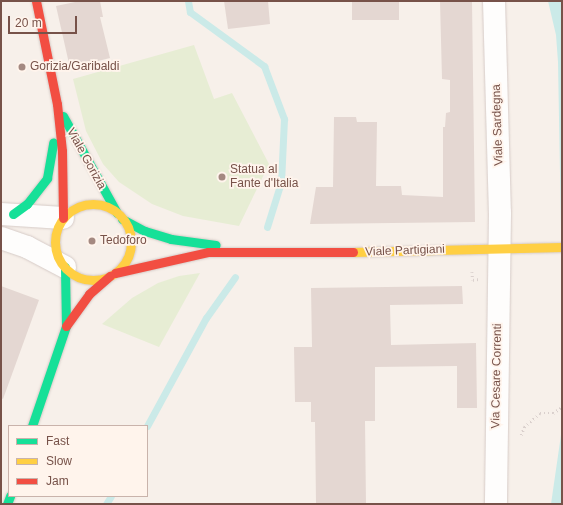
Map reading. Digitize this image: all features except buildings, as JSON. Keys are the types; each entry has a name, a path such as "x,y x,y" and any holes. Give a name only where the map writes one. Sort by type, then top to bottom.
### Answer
{"main road":[{"name":"Viale Gorizia","path":"36,1 57,104 62,151 64,218"},
{"name":"Viale Gorizia","path":"7,214 32,199 47,178 57,104"},
{"name":"Viale Gorizia","path":"57,104 120,216"},
{"path":"32,425 66,326 67,288 65,267 55,245 56,232 64,218 76,209 94,204 106,207 120,216 130,234 130,246 127,259 113,274 90,294 66,326"},
{"name":"Viale Partigiani","path":"120,216 145,231 171,239 249,251"},
{"name":"Viale Partigiani","path":"113,274 203,253 249,251 311,253 562,247"},
{"path":"65,267 86,280 113,274"}],"street":[{"name":"Viale Sardegna","path":"494,1 500,248"},
{"path":"7,214 64,218"},
{"path":"1,238 27,247 65,267"},
{"name":"Via Cesare Correnti","path":"496,504 500,248"}],"path":[{"path":"464,270 472,270 473,280 499,278"},
{"path":"496,455 520,437 524,428 540,412 553,413 562,407"}],"green space":[{"path":"194,45 214,99 232,93 269,164 239,226 183,216 152,204 119,182 103,164 86,131 73,79"},
{"path":"200,273 159,347 102,324 132,298 158,283 179,276"}],"water":[{"path":"548,1 562,1 562,286 558,62 556,35"},
{"path":"562,428 562,504 551,504"}],"waterway":[{"path":"188,1 190,12 264,66 284,119 281,182 267,227"},
{"path":"148,425 206,318 235,277"},
{"path":"106,504 110,497"}],"traffic: fast":[{"path":"63,116 117,213"},
{"path":"13,214 27,204 47,178 53,143"},
{"path":"122,219 145,231 171,239 216,245"},
{"path":"32,425 66,326 65,267"},
{"path":"7,504 10,497"}],"traffic: slow":[{"path":"93,204 107,207 120,215 128,228 131,242 128,256 120,269 107,277 93,280 79,277 66,269 58,256 55,242 58,228 66,215 79,207 93,204"},
{"path":"353,252 562,247"}],"traffic: jam":[{"path":"36,1 57,104 62,151 63,218"},
{"path":"115,273 208,252 353,252"},
{"path":"66,326 89,294 110,276"}],"place":[{"name":"Gorizia/Garibaldi","path":"22,67"},
{"name":"Statua al Fante d'Italia","path":"222,177"},
{"name":"Tedoforo","path":"92,241"}]}
